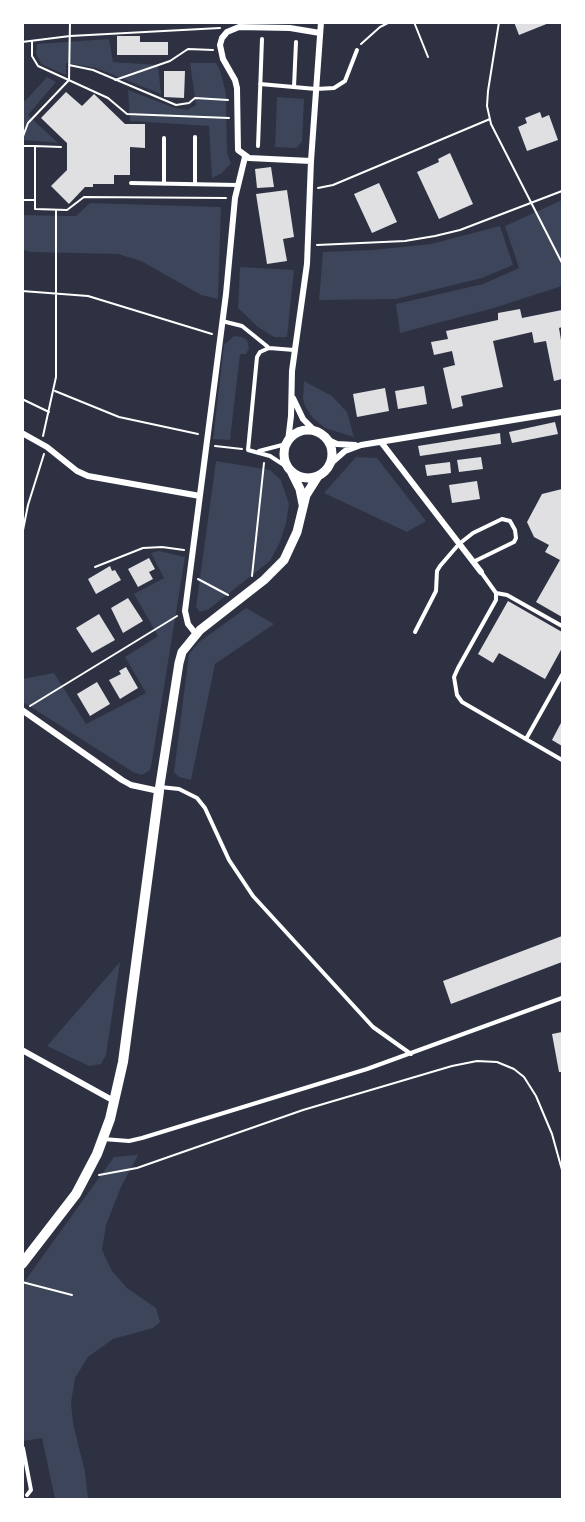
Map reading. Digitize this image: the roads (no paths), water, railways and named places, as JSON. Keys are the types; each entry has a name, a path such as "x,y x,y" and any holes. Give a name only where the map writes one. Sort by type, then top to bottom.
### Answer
{"main road":[{"path":"22,1264 58,1218 85,1178 103,1139 115,1101 123,1062 159,789"}],"street":[{"path":"303,504 296,480 284,456 291,416 294,350 308,245 311,161 321,22"},
{"path":"311,161 245,157 238,150 235,80 223,59 221,50 222,38 232,28 290,28 320,33"},
{"path":"196,634 188,624 186,611 235,198 245,157"},
{"path":"291,392 303,419 316,432 337,444 361,445 562,412"},
{"path":"287,443 300,432 316,432"},
{"path":"22,433 44,445 77,471 96,478 200,496"},
{"path":"326,439 331,451 329,465"},
{"path":"381,442 481,572"},
{"path":"23,710 122,780 141,788 159,789 179,663 187,645 196,634 276,569 288,553 297,532 303,504 311,486 318,476 345,451 361,445"},
{"path":"289,468 303,478 318,476"},
{"path":"22,1050 115,1101"}],"lane":[{"path":"258,146 262,39"},
{"path":"294,87 296,42"},
{"path":"260,84 316,89 334,88 345,81 357,50"},
{"path":"195,137 195,184"},
{"path":"164,138 164,184"},
{"path":"131,183 237,185"},
{"path":"222,321 242,326 269,348"},
{"path":"289,468 265,454 248,450 257,357 260,352 269,348 294,350"},
{"path":"259,452 287,443"},
{"path":"415,632 436,591 437,571 459,544 472,533 502,519 510,521 515,530 514,542 473,562"},
{"path":"481,572 496,592 496,600 458,668 454,677 455,686 462,702 562,760"},
{"path":"496,592 507,595 562,626"},
{"path":"526,739 562,675"},
{"path":"159,789 178,789 197,798 205,808 229,860 253,896 373,1027 412,1054"},
{"path":"103,1139 129,1141 142,1138 412,1054 562,998"},
{"path":"23,1448 31,1490 26,1497"}]}
